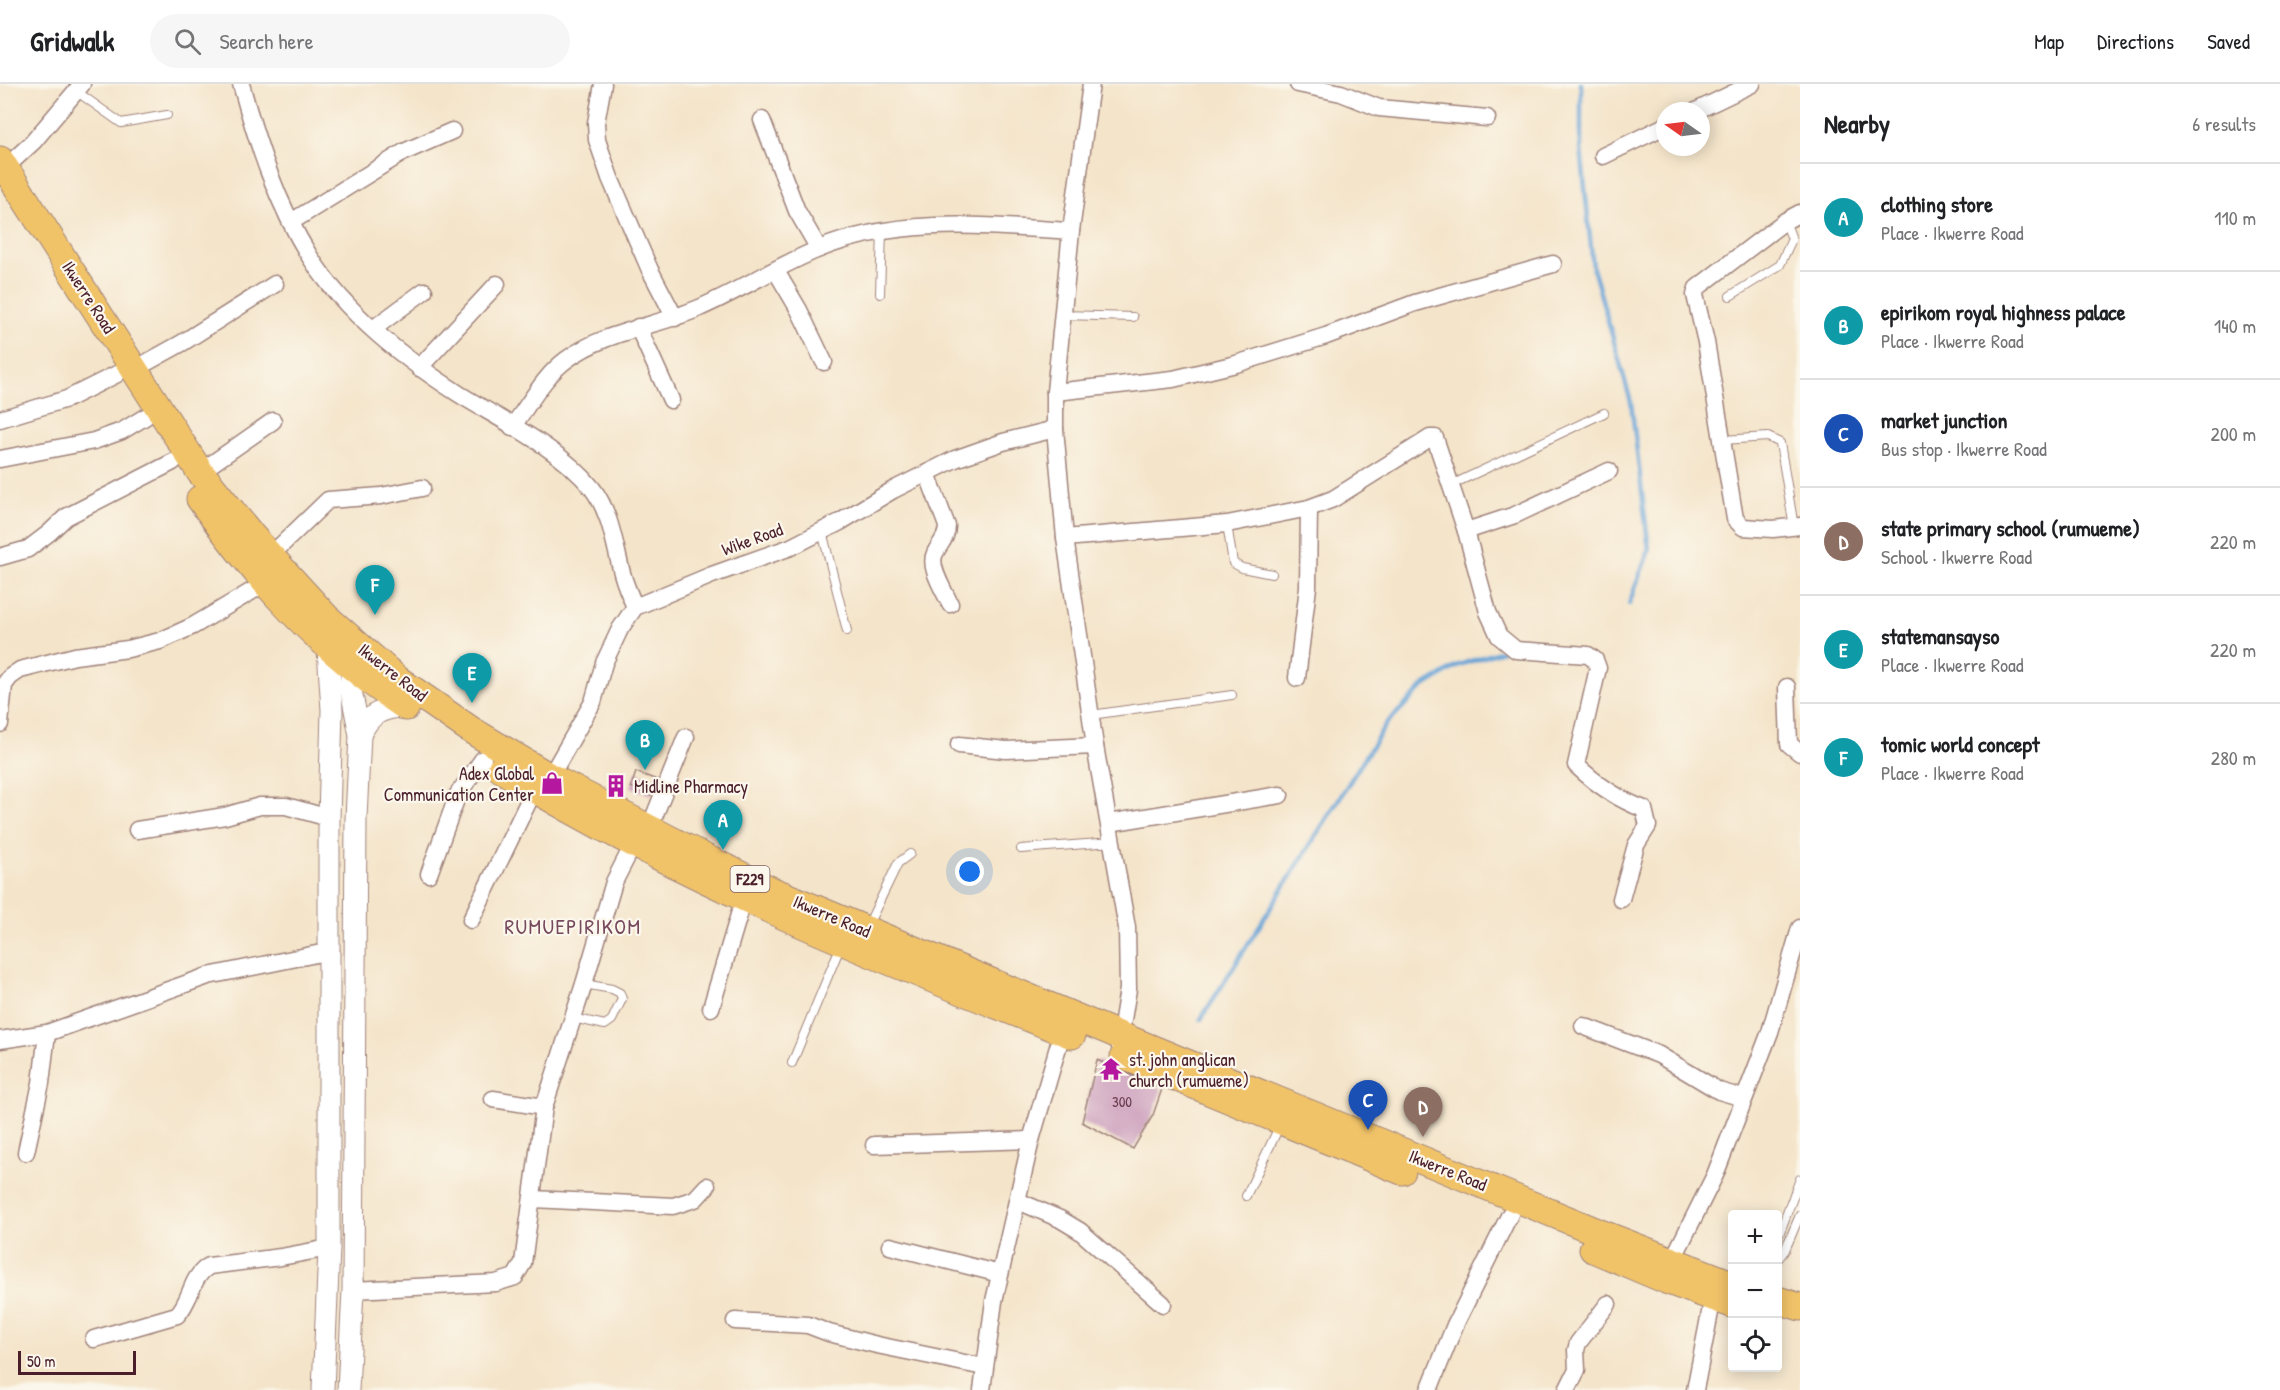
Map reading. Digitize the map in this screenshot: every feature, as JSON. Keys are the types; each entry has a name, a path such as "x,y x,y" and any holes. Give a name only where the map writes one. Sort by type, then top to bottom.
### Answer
{"main road":[{"name":"Ikwerre Road","path":"2,173 126,372 200,472 252,536 271,555 304,596 327,618 356,669 398,679 471,730 542,784"},
{"name":"Ikwerre Road","path":"126,372 145,417 173,462 264,584 327,647 403,706 483,759 542,784 641,836 744,898 854,936 1119,1045 1672,1261 1726,1295"},
{"name":"Ikwerre Road","path":"641,836 764,886 854,936"},
{"name":"Ikwerre Road","path":"1119,1045 1281,1122 1510,1214 1666,1280 1726,1295"},
{"path":"1782,1301 1800,1307"},
{"path":"1782,1320 1800,1325"}],"street":[{"path":"241,84 269,174 310,257 337,291 373,329 419,368 543,444 583,479 599,498 607,513 622,576 635,607 620,629 604,663 594,702 542,784 471,920"},
{"path":"603,84 596,123 597,140 610,178 650,270 675,318"},
{"path":"1091,84 1071,231 1055,392 1055,429 1065,538 1095,746 1127,928 1128,990 1119,1045"},
{"path":"1298,84 1341,93 1379,108 1487,118"},
{"path":"1710,104 1752,84"},
{"path":"2,173 33,142 79,88"},
{"path":"762,120 797,210 819,249"},
{"path":"1603,156 1656,130"},
{"path":"291,222 404,153 452,131"},
{"path":"1793,217 1697,288 1695,295 1706,342 1735,519 1743,527 1773,529 1797,526"},
{"path":"512,427 545,381 565,361 588,346 638,327 675,318 727,296 819,249 882,231 961,225 1071,231"},
{"path":"1055,392 1173,379 1236,364 1326,336 1415,303 1553,264"},
{"path":"776,271 799,310 824,362"},
{"path":"0,419 67,399 126,372 182,343 275,284"},
{"path":"419,368 497,284"},
{"path":"373,329 424,291"},
{"path":"638,327 670,400"},
{"path":"0,459 94,441 122,431 145,417"},
{"path":"200,472 273,421"},
{"name":"Wike Road","path":"635,607 712,574 791,547 893,490 955,459 1004,442 1055,429"},
{"path":"1065,538 1227,524 1309,508 1333,499 1432,437 1435,438 1466,531 1488,612 1499,636 1516,650 1588,655 1595,660 1598,668 1576,765 1590,779 1620,800 1644,809 1648,826 1636,845 1621,899"},
{"path":"0,557 28,549 66,517 173,462"},
{"path":"1466,531 1515,515 1609,471"},
{"path":"927,473 947,526 947,534 934,554 933,565 950,604"},
{"path":"271,555 328,500 381,496 422,488"},
{"path":"1297,678 1308,587 1309,508"},
{"path":"0,724 4,685 20,670 75,656 128,649 160,641 193,626 264,584"},
{"path":"323,1390 329,1248 331,951 329,818 332,710 327,618"},
{"path":"332,710 356,669"},
{"path":"348,1390 353,1290 356,818 360,735 356,669"},
{"path":"1787,687 1789,744 1800,753"},
{"path":"360,735 366,723 375,713 384,708 403,706"},
{"path":"353,1290 496,1283 515,1277 523,1263 544,1107 584,984 600,922 614,882 641,836 686,737"},
{"path":"958,745 1005,750 1095,746"},
{"path":"429,874 458,794 483,759"},
{"path":"1109,823 1281,795"},
{"path":"137,830 225,816 260,806 286,806 329,818"},
{"path":"711,1008 744,898"},
{"path":"1672,1261 1715,1175 1770,1032 1800,928"},
{"path":"0,1040 47,1033 208,976 331,951"},
{"path":"982,1390 1000,1274 1031,1140 1065,1023"},
{"path":"1583,1026 1659,1055 1719,1091 1743,1098"},
{"path":"26,1152 41,1083 47,1033"},
{"path":"493,1099 544,1107"},
{"path":"874,1145 1031,1140"},
{"path":"533,1199 673,1206 695,1199 707,1186"},
{"path":"1018,1201 1060,1219 1080,1231 1162,1305"},
{"path":"1429,1390 1455,1325 1510,1214"},
{"path":"890,1246 1000,1274"},
{"path":"94,1339 177,1315 184,1307 195,1278 200,1271 209,1266 329,1248"},
{"path":"1695,1390 1707,1320 1726,1295"},
{"path":"1567,1390 1577,1370 1578,1343 1608,1304"},
{"path":"735,1321 808,1325 829,1333 877,1345 984,1367"}],"lane":[{"path":"79,88 121,123 167,116"},
{"path":"1730,296 1780,265 1792,239 1793,217"},
{"path":"880,294 882,231"},
{"path":"1063,315 1133,318"},
{"path":"1451,485 1604,414"},
{"path":"1722,440 1768,437 1779,443 1797,526"},
{"path":"1227,524 1233,563 1242,568 1272,574"},
{"path":"822,531 847,631"},
{"path":"1091,715 1232,695"},
{"path":"1022,849 1112,842"},
{"path":"792,1063 854,936 898,863 910,854"},
{"path":"573,1018 605,1025 612,1020 622,999 620,993 612,989 584,984"},
{"path":"1246,1196 1281,1122"},
{"path":"1782,1226 1800,1179"},
{"path":"1782,1254 1800,1215"}],"building":[{"path":"636,772 657,780 651,795 631,787"},
{"name":"st. john anglican church (rumueme)","path":"1097,1060 1162,1089 1153,1115 1133,1149 1082,1122"}],"waterway":[{"path":"1581,84 1581,148 1593,268 1631,402 1649,550 1629,604"},
{"path":"1201,1019 1386,724 1424,686 1459,665 1502,651"}],"place":[{"name":"tomic world concept","path":"375,615"},
{"name":"statemansayso","path":"472,703"},
{"name":"epirikom royal highness palace","path":"645,770"},
{"name":"Adex Global Communication Center","path":"552,783"},
{"name":"Midline Pharmacy","path":"616,786"},
{"name":"clothing store","path":"723,850"},
{"name":"st. john anglican church (rumueme)","path":"1111,1069"},
{"name":"market junction","path":"1368,1130"},
{"name":"state primary school (rumueme)","path":"1423,1137"}],"district":[{"name":"RUMUEPIRIKOM","path":"573,926"}]}
